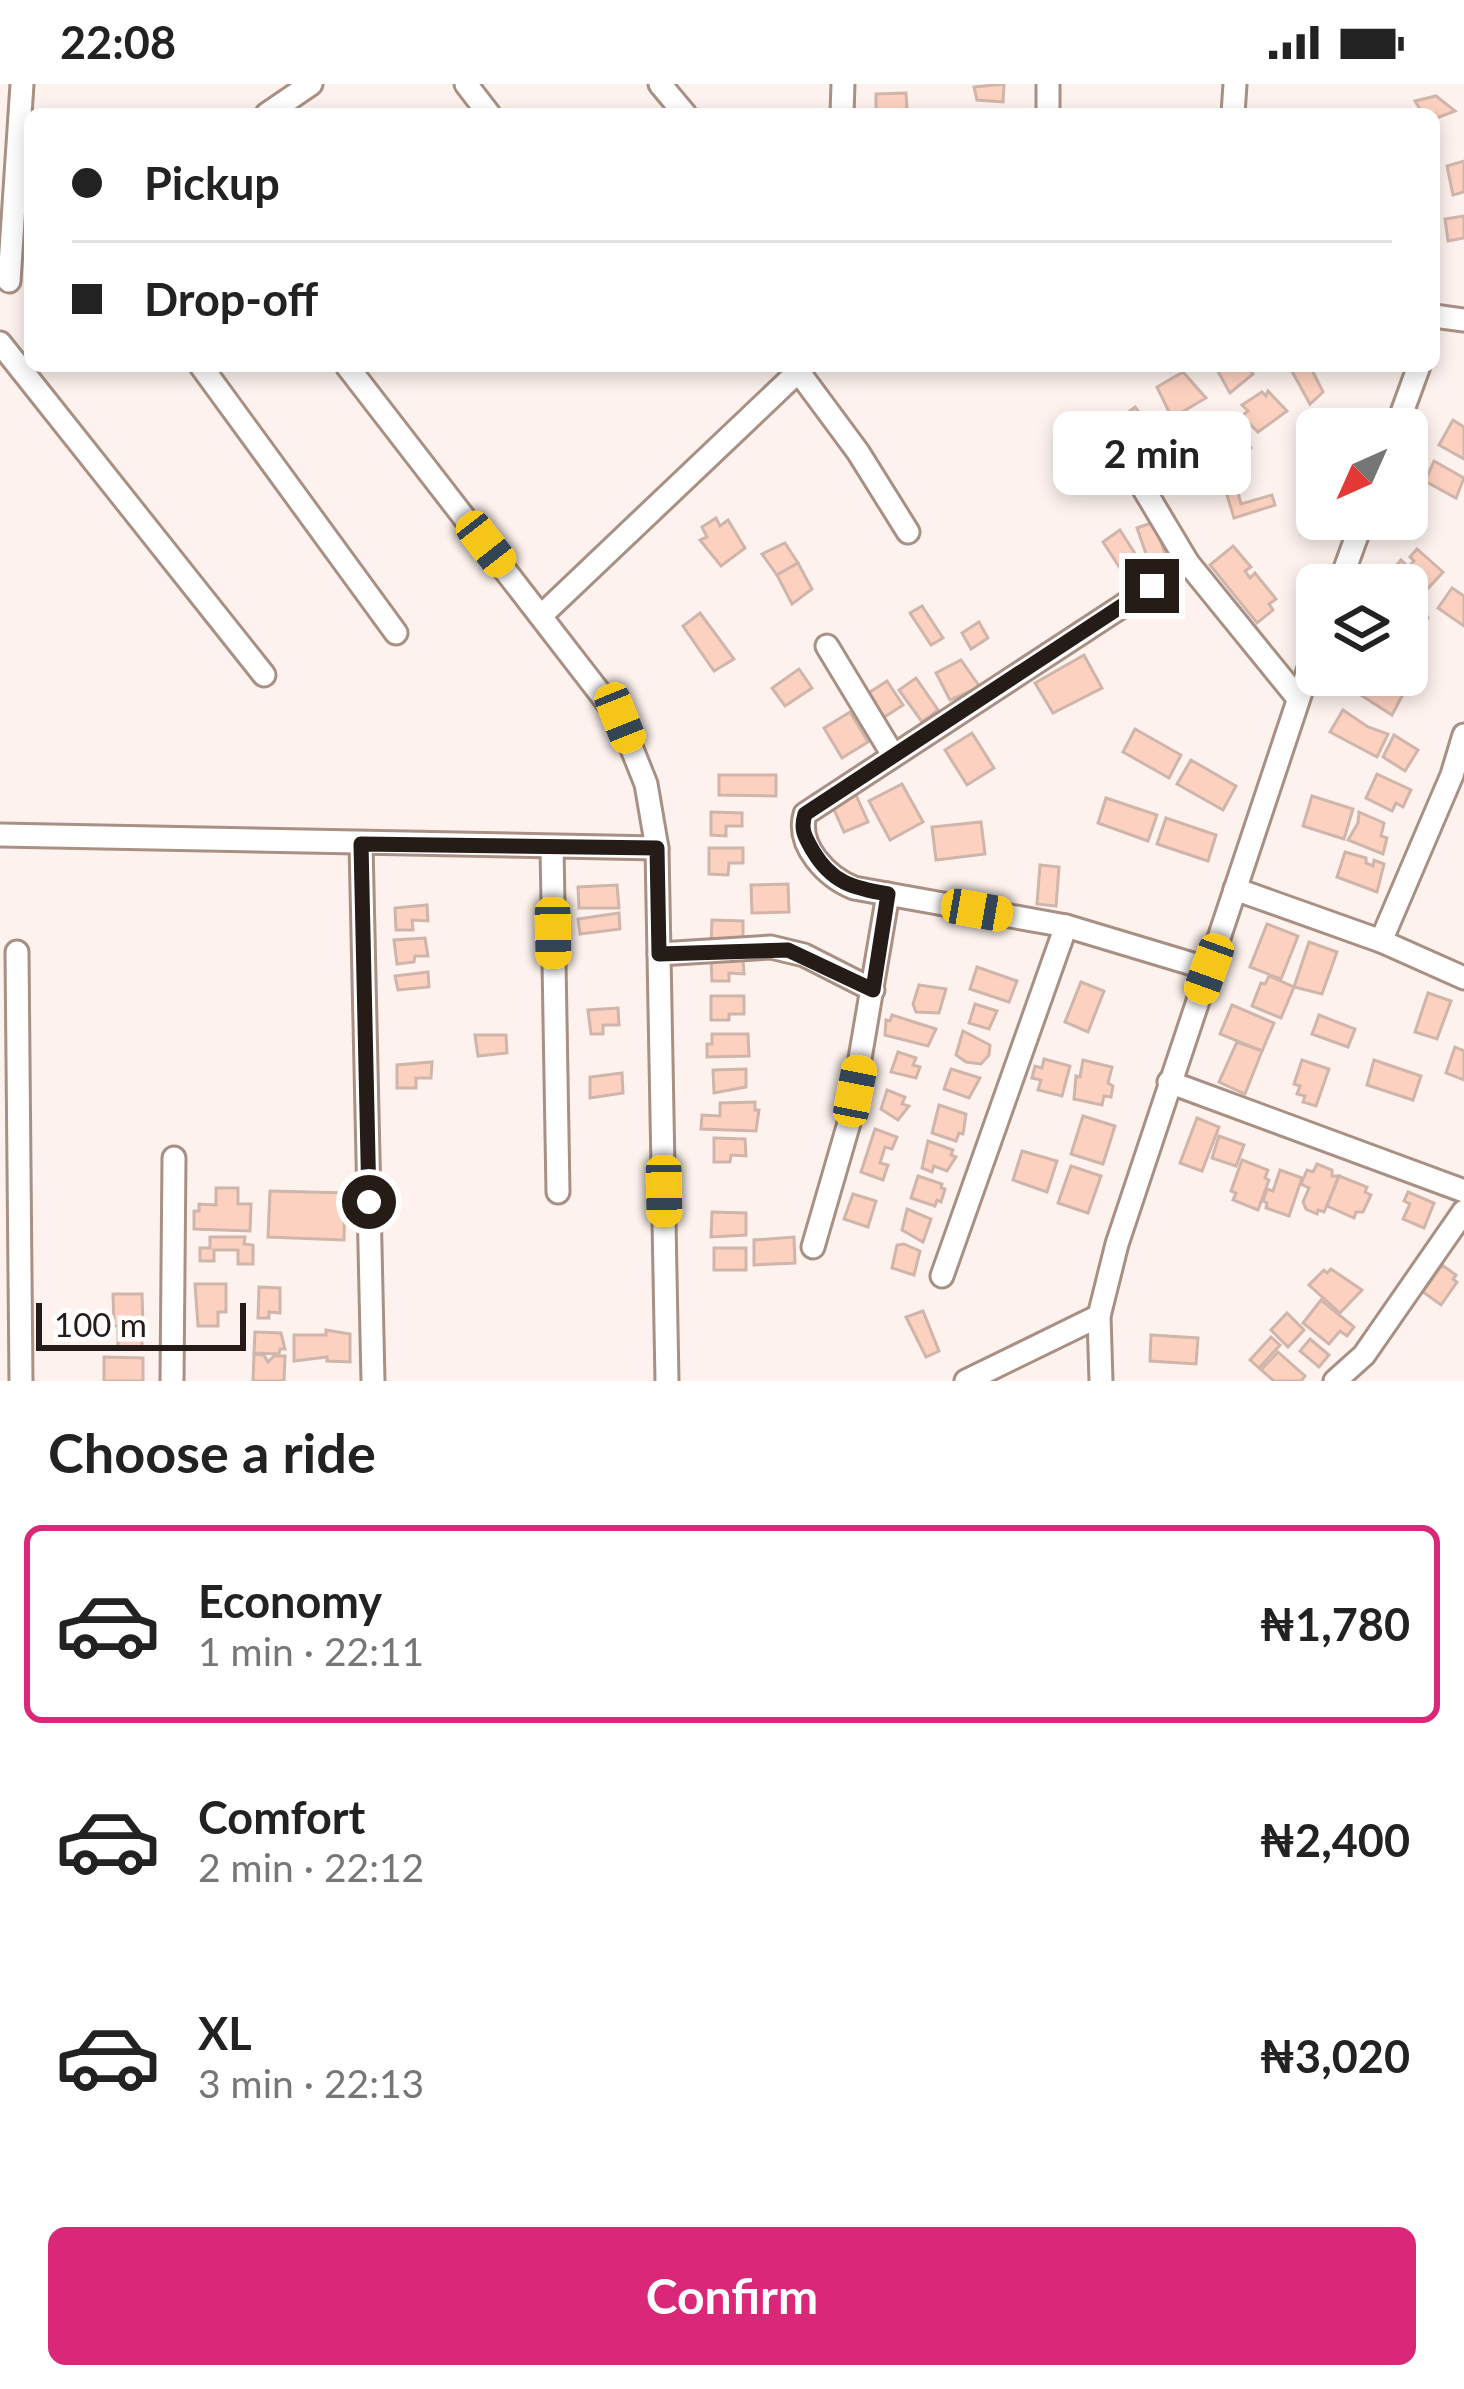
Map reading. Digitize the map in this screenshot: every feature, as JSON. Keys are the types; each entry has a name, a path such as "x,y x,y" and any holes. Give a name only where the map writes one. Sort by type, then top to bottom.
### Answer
{"street":[{"path":"5,283 22,84"},
{"path":"276,108 311,84"},
{"path":"466,84 484,108"},
{"path":"660,84 680,108"},
{"path":"0,343 264,675"},
{"path":"205,372 396,633"},
{"path":"352,372 620,718 646,784 657,848 667,1381"},
{"path":"542,615 798,372"},
{"path":"803,372 908,532"},
{"path":"1404,408 1418,372"},
{"path":"1101,1381 1099,1316 1136,1180 1297,698 1188,563 1132,471"},
{"path":"1188,563 805,814 802,823 803,834 826,872 854,888 1066,926 1209,969"},
{"path":"827,646 893,755"},
{"path":"1382,941 1452,775 1464,735"},
{"path":"0,835 657,848"},
{"path":"361,844 373,1381"},
{"path":"552,847 558,1192"},
{"path":"1235,889 1382,941 1464,978"},
{"path":"813,1247 849,1123 888,894"},
{"path":"943,1276 1066,926"},
{"path":"659,954 788,950 873,990"},
{"path":"17,952 21,1381"},
{"path":"1169,1082 1464,1191"},
{"path":"172,1381 174,1158"},
{"path":"1335,1381 1364,1354 1464,1211"},
{"path":"966,1381 1099,1316"}],"building":[{"path":"1004,84 1003,102 977,100 974,87"},
{"path":"906,93 907,108 876,108 876,94"},
{"path":"1436,96 1455,111 1440,117 1440,108 1419,108 1415,101"},
{"path":"1464,161 1464,192 1453,195 1447,166"},
{"path":"1464,216 1464,238 1448,241 1445,219"},
{"path":"1183,372 1206,398 1172,418 1157,387"},
{"path":"1218,372 1252,372 1253,374 1230,393"},
{"path":"1292,372 1313,372 1323,392 1310,404"},
{"path":"1268,391 1287,411 1258,432 1242,416 1248,411 1242,405"},
{"path":"1135,407 1162,434 1148,444 1126,414"},
{"path":"1453,420 1464,427 1464,459 1439,445"},
{"path":"1241,433 1251,448 1231,465 1220,448"},
{"path":"1113,434 1130,450 1102,472 1089,461"},
{"path":"1434,461 1464,478 1456,498 1428,483"},
{"path":"1237,489 1241,504 1272,495 1275,505 1234,518 1226,492"},
{"path":"716,518 720,526 728,520 745,548 721,566 700,540 707,537 702,527"},
{"path":"1154,522 1168,562 1151,568 1137,528"},
{"path":"1120,530 1148,574 1131,585 1103,542"},
{"path":"785,543 798,563 777,575 762,554"},
{"path":"1233,546 1251,567 1245,571 1250,578 1255,573 1276,599 1269,604 1273,610 1257,623 1210,565"},
{"path":"1417,549 1443,572 1428,588 1428,564 1411,564"},
{"path":"798,563 812,589 792,604 777,575"},
{"path":"1452,588 1464,596 1464,626 1438,608"},
{"path":"922,606 943,638 931,645 910,613"},
{"path":"700,613 734,659 714,671 683,626"},
{"path":"979,622 988,638 971,649 962,633"},
{"path":"1084,655 1102,688 1053,713 1035,683"},
{"path":"961,660 980,687 950,700 936,673"},
{"path":"799,669 812,688 785,706 772,688"},
{"path":"916,678 938,710 922,722 899,690"},
{"path":"887,681 903,705 883,718 867,694"},
{"path":"1362,696 1402,696 1392,715"},
{"path":"1343,710 1388,734 1377,757 1330,732"},
{"path":"850,712 868,742 842,758 824,728"},
{"path":"1135,729 1181,755 1169,778 1123,752"},
{"path":"972,733 994,768 967,785 945,750"},
{"path":"1394,735 1418,750 1405,771 1383,757"},
{"path":"1191,760 1236,786 1223,810 1177,784"},
{"path":"1377,774 1411,790 1403,807 1396,803 1392,811 1366,798"},
{"path":"719,775 776,775 776,796 719,795"},
{"path":"902,784 923,822 890,840 869,801"},
{"path":"856,795 868,822 844,832 832,805"},
{"path":"1312,796 1353,809 1344,839 1303,826"},
{"path":"1106,798 1157,815 1148,841 1098,823"},
{"path":"711,812 742,813 742,826 726,826 726,836 711,835"},
{"path":"1359,812 1384,823 1383,854 1348,840"},
{"path":"1166,818 1216,835 1208,861 1157,844"},
{"path":"981,822 985,854 936,860 932,827"},
{"path":"709,848 743,848 743,863 729,863 728,875 709,874"},
{"path":"1345,852 1366,858 1373,866 1374,860 1384,864 1377,892 1337,877"},
{"path":"1040,865 1059,867 1056,906 1037,904"},
{"path":"788,884 789,912 752,913 751,885"},
{"path":"617,885 619,908 579,908 578,887"},
{"path":"427,905 428,921 412,920 413,930 396,930 395,908"},
{"path":"619,913 620,929 580,934 578,919"},
{"path":"712,920 743,921 743,938 728,938 727,946 711,945"},
{"path":"1267,924 1298,936 1281,979 1250,967"},
{"path":"425,938 428,956 397,964 394,940"},
{"path":"1309,942 1337,952 1322,994 1294,987"},
{"path":"711,959 743,959 744,974 729,973 729,981 712,981"},
{"path":"977,967 1017,981 1009,1002 970,989"},
{"path":"428,972 429,987 398,990 395,976"},
{"path":"1269,976 1294,987 1281,1018 1252,1006"},
{"path":"1081,982 1104,991 1088,1032 1065,1022"},
{"path":"919,985 946,989 939,1013 916,1012 913,1004"},
{"path":"1428,993 1451,1001 1437,1039 1415,1032"},
{"path":"711,996 744,996 744,1014 711,1020"},
{"path":"975,1004 997,1011 989,1029 969,1023"},
{"path":"1232,1005 1274,1023 1262,1051 1220,1034"},
{"path":"618,1008 619,1025 603,1025 603,1034 591,1034 588,1010"},
{"path":"892,1015 936,1029 928,1046 885,1035 886,1020"},
{"path":"1319,1015 1355,1029 1348,1047 1312,1034"},
{"path":"963,1031 990,1045 981,1064 956,1055"},
{"path":"712,1034 748,1034 749,1056 707,1057"},
{"path":"475,1035 506,1035 507,1053 478,1056"},
{"path":"1237,1042 1262,1051 1245,1094 1219,1082"},
{"path":"1455,1047 1464,1051 1464,1080 1446,1073"},
{"path":"898,1052 916,1058 913,1065 920,1067 916,1078 891,1072"},
{"path":"1044,1059 1070,1066 1062,1096 1038,1090 1041,1080 1032,1078 1035,1066 1042,1068"},
{"path":"1083,1060 1112,1067 1111,1097 1104,1096 1102,1105 1074,1099"},
{"path":"1302,1060 1329,1069 1316,1106 1297,1094 1300,1086 1294,1084"},
{"path":"1374,1060 1421,1076 1413,1100 1367,1085"},
{"path":"432,1062 431,1078 416,1078 416,1088 397,1088 397,1065"},
{"path":"746,1069 746,1087 714,1093 713,1070"},
{"path":"951,1069 980,1078 969,1098 944,1089"},
{"path":"622,1073 623,1093 590,1098 590,1077"},
{"path":"887,1090 905,1097 902,1104 909,1106 898,1120 881,1109"},
{"path":"755,1102 759,1110 756,1131 701,1129 702,1115 720,1116 720,1103"},
{"path":"939,1105 966,1114 963,1134 956,1141 932,1133"},
{"path":"1083,1116 1115,1126 1103,1164 1071,1154"},
{"path":"1197,1118 1219,1127 1202,1171 1180,1163"},
{"path":"875,1129 897,1137 892,1149 885,1147 880,1163 888,1165 883,1180 861,1172"},
{"path":"1219,1136 1244,1145 1236,1166 1212,1158"},
{"path":"714,1138 745,1139 746,1156 731,1155 730,1162 714,1162"},
{"path":"928,1141 953,1150 951,1155 956,1157 947,1171 922,1168"},
{"path":"1022,1151 1057,1161 1047,1192 1013,1180"},
{"path":"1242,1160 1268,1170 1258,1210 1233,1200 1236,1193 1231,1191"},
{"path":"1317,1164 1339,1176 1324,1212 1317,1214 1306,1209 1303,1202 1309,1188 1301,1184 1307,1170 1313,1172"},
{"path":"1071,1166 1101,1176 1088,1213 1058,1203"},
{"path":"1280,1170 1302,1178 1289,1216 1266,1208 1263,1201 1267,1189 1273,1191"},
{"path":"918,1176 942,1184 941,1202 937,1200 935,1206 911,1198"},
{"path":"1339,1176 1367,1187 1365,1192 1371,1195 1363,1212 1356,1212 1354,1218 1327,1206"},
{"path":"216,1188 238,1188 238,1204 251,1204 250,1231 194,1229 194,1211 199,1211 199,1204 216,1205"},
{"path":"270,1191 345,1193 344,1240 268,1237"},
{"path":"1408,1192 1434,1203 1424,1228 1403,1219 1410,1204 1404,1201"},
{"path":"853,1194 876,1201 868,1227 844,1219"},
{"path":"907,1209 931,1219 923,1242 902,1230"},
{"path":"712,1212 746,1213 746,1235 711,1237"},
{"path":"210,1237 245,1237 244,1244 253,1245 253,1264 238,1264 238,1250 214,1250 214,1261 200,1261 200,1248 210,1248"},
{"path":"794,1237 795,1263 754,1265 754,1240"},
{"path":"897,1245 920,1251 914,1275 892,1268"},
{"path":"714,1248 746,1248 746,1270 714,1270"},
{"path":"1442,1265 1456,1275 1457,1282 1441,1305 1423,1292"},
{"path":"1331,1269 1362,1290 1340,1313 1309,1285"},
{"path":"195,1284 226,1284 226,1312 218,1312 218,1326 198,1326"},
{"path":"259,1287 280,1288 280,1313 258,1318"},
{"path":"113,1294 142,1294 143,1326 114,1326"},
{"path":"1321,1300 1354,1327 1347,1336 1340,1331 1329,1344 1303,1323"},
{"path":"923,1311 939,1351 926,1357 906,1317"},
{"path":"1287,1313 1304,1330 1288,1347 1271,1330"},
{"path":"135,1328 142,1328 142,1348 118,1348 118,1330 135,1333"},
{"path":"326,1330 350,1334 350,1362 327,1361 327,1357 294,1361 294,1335 326,1335"},
{"path":"255,1332 281,1333 285,1349 279,1354 254,1353"},
{"path":"1151,1335 1198,1338 1196,1364 1150,1361"},
{"path":"1271,1337 1280,1345 1259,1368 1250,1360"},
{"path":"1310,1339 1329,1355 1319,1367 1300,1351"},
{"path":"1278,1352 1305,1376 1301,1381 1274,1381 1261,1370"},
{"path":"254,1354 264,1355 268,1362 274,1356 285,1356 284,1381 253,1381"},
{"path":"104,1357 143,1358 143,1381 104,1381"}],"route":[{"path":"369,1202 361,844 657,848 659,954 771,947 804,955 873,990 888,894 854,888 826,872 803,834 805,814 1152,586"}]}
